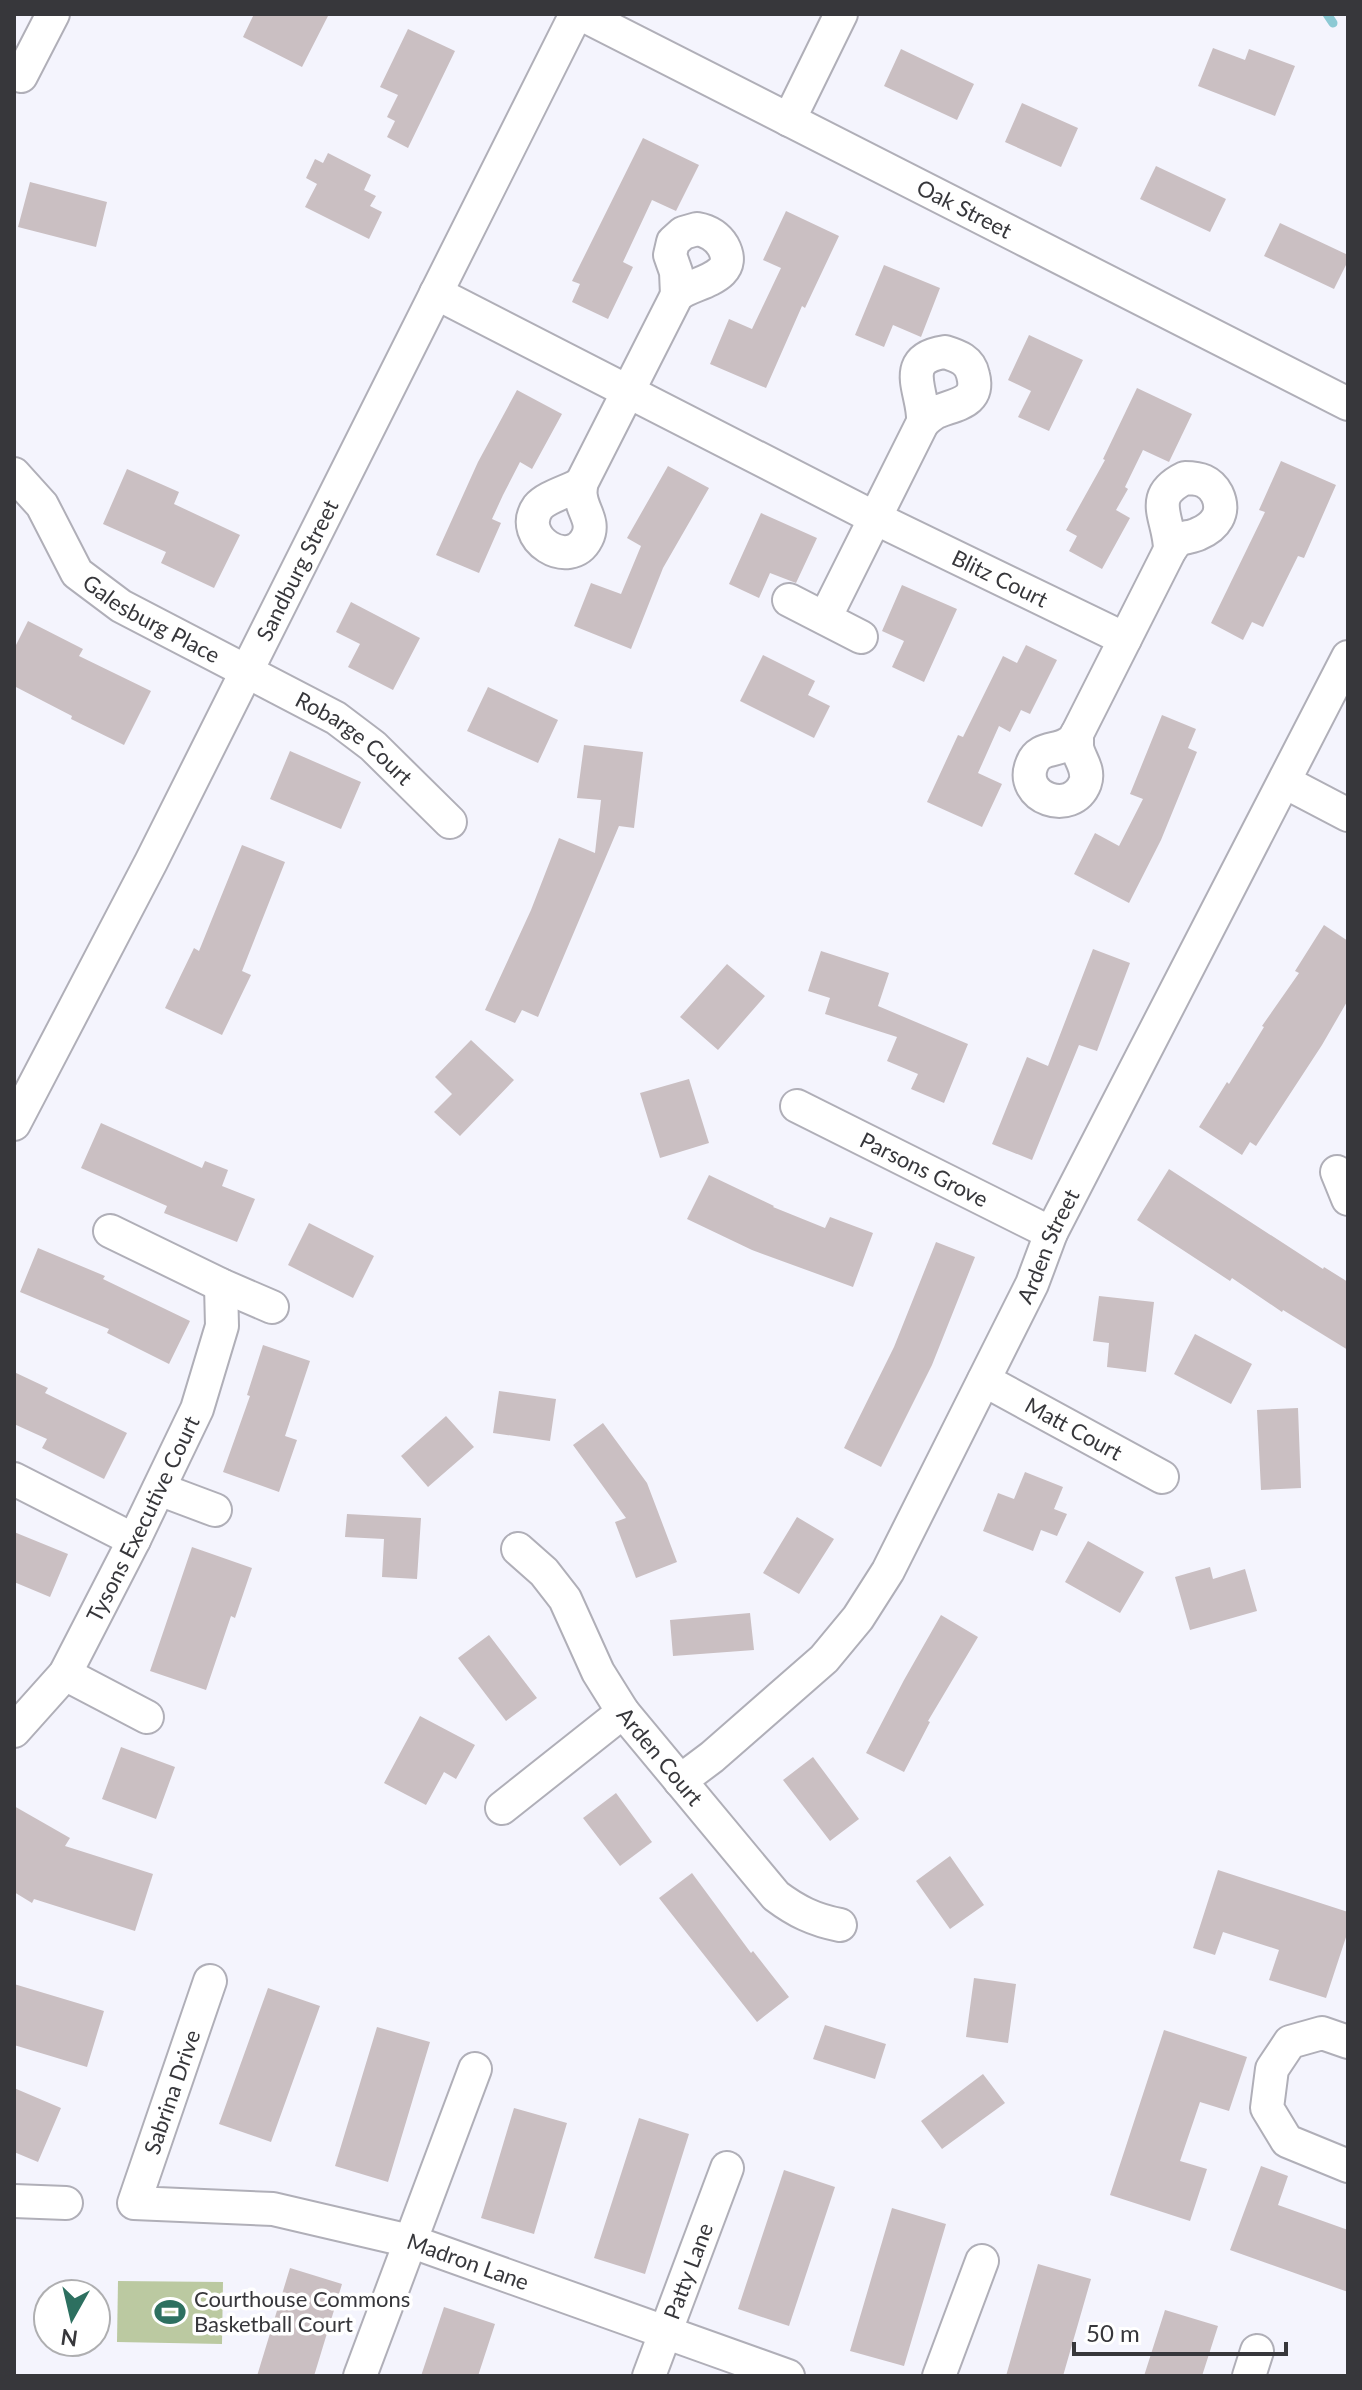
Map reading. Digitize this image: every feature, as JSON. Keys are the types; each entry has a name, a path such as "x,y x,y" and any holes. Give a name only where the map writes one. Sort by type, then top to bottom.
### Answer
{"street":[{"path":"21,76 53,14"},
{"name":"Oak Street","path":"578,14 1348,404"},
{"name":"Sandburg Street","path":"14,1124 158,848 578,14"},
{"path":"789,120 841,14"},
{"name":"Blitz Court","path":"436,293 875,518 1125,639"},
{"path":"581,484 677,295"},
{"path":"825,618 923,422"},
{"name":"Galesburg Place","path":"14,474 42,505 77,573 121,606 247,670"},
{"path":"1077,734 1170,550"},
{"path":"789,600 861,637"},
{"name":"Arden Street","path":"680,1781 824,1659 858,1618 888,1571 1032,1284 1051,1233 1348,657"},
{"name":"Robarge Court","path":"247,670 336,718 373,746 450,822"},
{"path":"1285,782 1348,815"},
{"name":"Parsons Grove","path":"797,1106 1051,1233"},
{"path":"110,1231 272,1307"},
{"name":"Tysons Executive Court","path":"14,1731 65,1674 197,1409 222,1326 221,1285"},
{"name":"Matt Court","path":"984,1380 1162,1477"},
{"path":"14,1479 134,1540"},
{"path":"159,1489 215,1510"},
{"name":"Arden Court","path":"518,1549 544,1572 565,1599 598,1672 623,1712 776,1896 799,1912 840,1925"},
{"path":"65,1674 147,1717"},
{"path":"502,1808 623,1712"},
{"name":"Sabrina Drive","path":"134,2203 210,1981"},
{"path":"1348,2042 1322,2033 1290,2042 1272,2069 1267,2108 1287,2141 1348,2166"},
{"path":"360,2376 475,2069"},
{"name":"Patty Lane","path":"649,2376 727,2168"},
{"path":"14,2201 66,2203"},
{"name":"Madron Lane","path":"134,2203 273,2209 410,2241 788,2376"},
{"path":"939,2376 982,2261"}],"green space":[{"name":"Courthouse Commons Basketball Court","path":"118,2281 223,2282 222,2344 117,2342"}],"building":[{"path":"254,14 329,14 302,67 243,37"},
{"path":"408,29 455,51 408,148 387,137 395,121 387,117 398,95 380,87"},
{"path":"1213,48 1245,60 1249,49 1295,66 1275,116 1198,86"},
{"path":"901,49 974,84 957,120 884,86"},
{"path":"1022,103 1078,128 1061,167 1005,142"},
{"path":"643,138 699,165 676,211 652,200 623,262 633,267 608,319 572,302 580,284 572,281"},
{"path":"328,153 371,175 364,190 376,196 370,206 382,212 369,239 305,207 317,184 306,178 315,159 323,163"},
{"path":"1156,166 1226,199 1210,232 1140,199"},
{"path":"30,182 107,202 96,247 18,227"},
{"path":"786,211 839,236 805,308 802,306 766,388 710,364 729,319 752,329 781,268 763,260"},
{"path":"1280,223 1348,255 1334,289 1264,256"},
{"path":"884,265 940,288 921,337 893,325 884,347 855,335"},
{"path":"1029,335 1083,360 1049,431 1018,417 1031,391 1008,380"},
{"path":"1137,388 1192,414 1169,462 1143,450 1116,510 1130,518 1102,569 1069,551 1077,536 1066,530 1105,460"},
{"path":"517,390 562,414 532,469 520,462 492,519 501,523 479,573 436,555 478,462"},
{"path":"1281,461 1336,485 1304,558 1298,556 1263,627 1252,622 1243,640 1211,623 1265,512 1259,510"},
{"path":"668,466 709,488 663,568 631,649 574,626 591,583 621,594 641,546 627,538"},
{"path":"127,469 179,492 174,504 240,535 214,588 161,563 166,552 103,524"},
{"path":"761,513 817,538 796,583 770,573 759,598 729,584"},
{"path":"902,585 957,609 924,682 892,667 904,641 882,631"},
{"path":"351,602 420,638 393,690 348,667 360,644 336,632"},
{"path":"28,621 83,649 79,656 151,691 124,745 14,686 14,649"},
{"path":"1026,645 1057,660 1030,714 1021,710 1010,732 999,726 978,773 1002,784 982,827 927,802 958,735 963,737 1003,656 1017,663"},
{"path":"763,655 815,681 808,695 830,706 814,738 740,701"},
{"path":"488,687 558,720 538,763 467,731"},
{"path":"1162,715 1196,729 1188,748 1197,752 1161,840 1129,903 1074,874 1095,833 1119,846 1143,799 1130,794"},
{"path":"584,745 643,752 634,828 619,826 538,1017 522,1010 515,1023 485,1010 531,910 559,838 595,853 601,800 577,798"},
{"path":"290,751 361,782 341,829 270,799"},
{"path":"242,845 285,862 242,971 251,975 222,1035 165,1008 194,948 199,951"},
{"path":"1324,925 1348,941 1348,1000 1256,1146 1250,1142 1242,1155 1199,1127 1299,973 1295,971"},
{"path":"1093,949 1130,963 1097,1051 1079,1045 1032,1160 992,1144 1027,1057 1048,1066"},
{"path":"821,951 889,973 878,1006 968,1044 944,1103 911,1089 918,1074 887,1061 897,1037 825,1014 830,998 808,991"},
{"path":"727,964 765,996 718,1050 680,1017"},
{"path":"471,1040 514,1080 460,1136 434,1112 452,1094 435,1077"},
{"path":"689,1079 709,1143 660,1158 640,1093"},
{"path":"101,1123 202,1168 205,1161 228,1170 222,1186 255,1199 237,1242 164,1213 167,1206 81,1168"},
{"path":"1169,1169 1348,1282 1348,1350 1282,1312 1232,1278 1230,1281 1137,1220"},
{"path":"709,1175 773,1207 825,1228 830,1217 873,1233 853,1287 752,1250 687,1219"},
{"path":"309,1223 374,1256 353,1298 288,1265"},
{"path":"936,1242 975,1257 932,1365 881,1467 844,1448 894,1347"},
{"path":"38,1248 105,1276 103,1279 190,1321 169,1364 107,1333 109,1329 20,1292"},
{"path":"1099,1296 1154,1302 1146,1372 1107,1367 1109,1343 1093,1341"},
{"path":"1195,1334 1252,1364 1231,1404 1174,1374"},
{"path":"263,1345 310,1361 285,1436 297,1440 279,1492 223,1472 250,1396 247,1395"},
{"path":"14,1372 48,1388 45,1393 127,1433 104,1479 42,1448 47,1439 14,1424"},
{"path":"499,1391 556,1399 550,1441 493,1433"},
{"path":"1298,1408 1301,1488 1261,1490 1257,1410"},
{"path":"446,1416 474,1447 428,1487 401,1456"},
{"path":"603,1423 647,1483 677,1562 636,1578 615,1522 626,1518 573,1445"},
{"path":"1025,1472 1063,1487 1054,1509 1067,1514 1057,1536 1041,1530 1033,1551 983,1531 998,1493 1014,1499"},
{"path":"347,1514 421,1518 417,1579 382,1577 384,1539 345,1537"},
{"path":"797,1517 834,1539 799,1594 763,1573"},
{"path":"14,1532 68,1554 50,1597 14,1582"},
{"path":"1088,1541 1144,1572 1120,1613 1065,1582"},
{"path":"192,1547 252,1568 235,1618 231,1616 206,1690 150,1671"},
{"path":"1210,1567 1213,1579 1245,1569 1257,1611 1190,1630 1175,1577"},
{"path":"750,1613 754,1650 673,1656 670,1620"},
{"path":"941,1615 978,1637 928,1721 904,1772 866,1753"},
{"path":"489,1635 537,1698 506,1721 458,1658"},
{"path":"420,1716 475,1745 456,1779 444,1772 426,1805 384,1783"},
{"path":"121,1747 175,1767 156,1819 102,1799"},
{"path":"813,1757 859,1819 830,1841 783,1780"},
{"path":"616,1793 652,1842 620,1866 583,1818"},
{"path":"14,1806 70,1838 65,1846 153,1874 135,1931 34,1899 32,1903 14,1892"},
{"path":"950,1856 984,1905 950,1929 916,1881"},
{"path":"1218,1870 1348,1912 1348,1931 1326,1998 1269,1980 1279,1950 1223,1932 1215,1955 1193,1948"},
{"path":"692,1873 751,1953 753,1951 789,1997 757,2022 659,1898"},
{"path":"974,1978 1016,1984 1008,2043 966,2037"},
{"path":"14,1984 104,2011 87,2067 14,2045"},
{"path":"268,1988 320,2006 271,2142 219,2124"},
{"path":"825,2025 886,2044 875,2079 813,2059"},
{"path":"377,2027 430,2042 388,2182 335,2166"},
{"path":"1164,2030 1247,2057 1229,2111 1200,2102 1180,2161 1207,2169 1190,2221 1110,2195"},
{"path":"983,2074 1005,2103 942,2149 921,2121"},
{"path":"14,2088 61,2108 38,2162 14,2152"},
{"path":"514,2108 567,2123 534,2234 481,2218"},
{"path":"639,2118 689,2134 645,2274 594,2258"},
{"path":"1261,2166 1288,2176 1278,2205 1348,2230 1348,2292 1230,2250"},
{"path":"784,2170 835,2187 789,2326 738,2309"},
{"path":"892,2208 946,2224 904,2366 850,2351"},
{"path":"1038,2264 1091,2279 1063,2376 1006,2376"},
{"path":"290,2268 342,2284 314,2376 257,2376"},
{"path":"444,2307 495,2324 478,2376 421,2376"},
{"path":"1165,2310 1218,2326 1202,2376 1144,2376"}],"waterway":[{"path":"1327,14 1333,23"}],"place":[{"name":"Courthouse Commons Basketball Court","path":"170,2312"}]}
